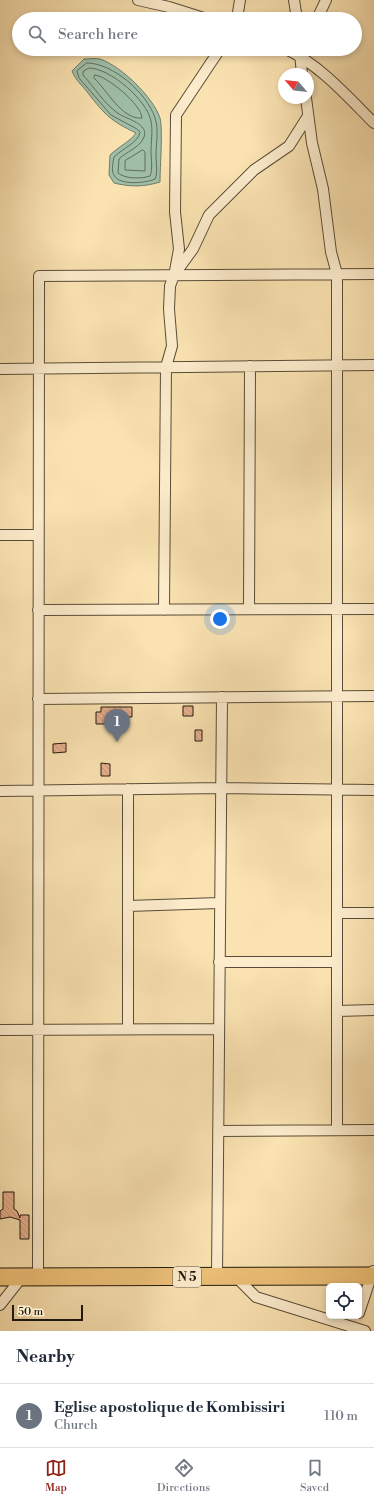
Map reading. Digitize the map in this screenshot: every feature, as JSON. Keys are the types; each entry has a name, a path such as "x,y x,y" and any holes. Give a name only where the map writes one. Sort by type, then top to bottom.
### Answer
{"highway":[{"name":"N 5","path":"0,1277 235,1276 373,1273"}],"street":[{"path":"138,0 185,12"},
{"path":"238,12 240,0"},
{"path":"294,0 296,12"},
{"path":"320,12 326,0"},
{"path":"164,610 166,367 172,346 169,309 170,286 174,275 179,249 175,212 176,115 215,56"},
{"path":"301,56 302,68"},
{"path":"306,56 374,123"},
{"path":"307,104 312,143 323,189 331,252 336,274 337,1130"},
{"path":"174,275 193,249 208,215 254,170 289,146 308,116"},
{"path":"0,1305 30,1277 38,1030 39,276 374,274"},
{"path":"0,369 374,364"},
{"path":"249,609 250,366"},
{"path":"0,536 38,535"},
{"path":"38,610 374,609"},
{"path":"38,699 374,696"},
{"path":"217,1276 219,903 222,697"},
{"path":"0,791 220,788 374,790"},
{"path":"128,789 128,1029"},
{"path":"128,906 219,903"},
{"path":"337,913 374,912"},
{"path":"219,962 337,962"},
{"path":"337,1011 374,1010"},
{"path":"0,1030 218,1029"},
{"path":"218,1130 374,1130"},
{"path":"362,1304 373,1273"},
{"path":"235,1276 256,1297 354,1329 365,1331"},
{"path":"354,1329 357,1319"}],"water":[{"path":"84,59 100,59 117,68 135,83 151,101 160,118 161,124 160,182 143,186 126,185 114,183 109,175 110,155 136,133 120,125 109,117 77,80 72,71"}],"building":[{"path":"183,706 193,706 193,716 183,716"},
{"path":"101,707 132,707 132,717 109,717 109,724 96,724 96,712 101,712"},
{"path":"195,730 202,730 202,741 195,741"},
{"path":"66,743 66,752 53,753 53,744"},
{"path":"101,763 110,764 110,776 101,776"},
{"path":"3,1192 14,1192 14,1209 17,1211 20,1218 20,1215 29,1215 29,1239 20,1239 20,1220 10,1217 0,1219 0,1211 3,1209"}],"place":[{"name":"Eglise apostolique de Kombissiri","path":"117,742"}]}
